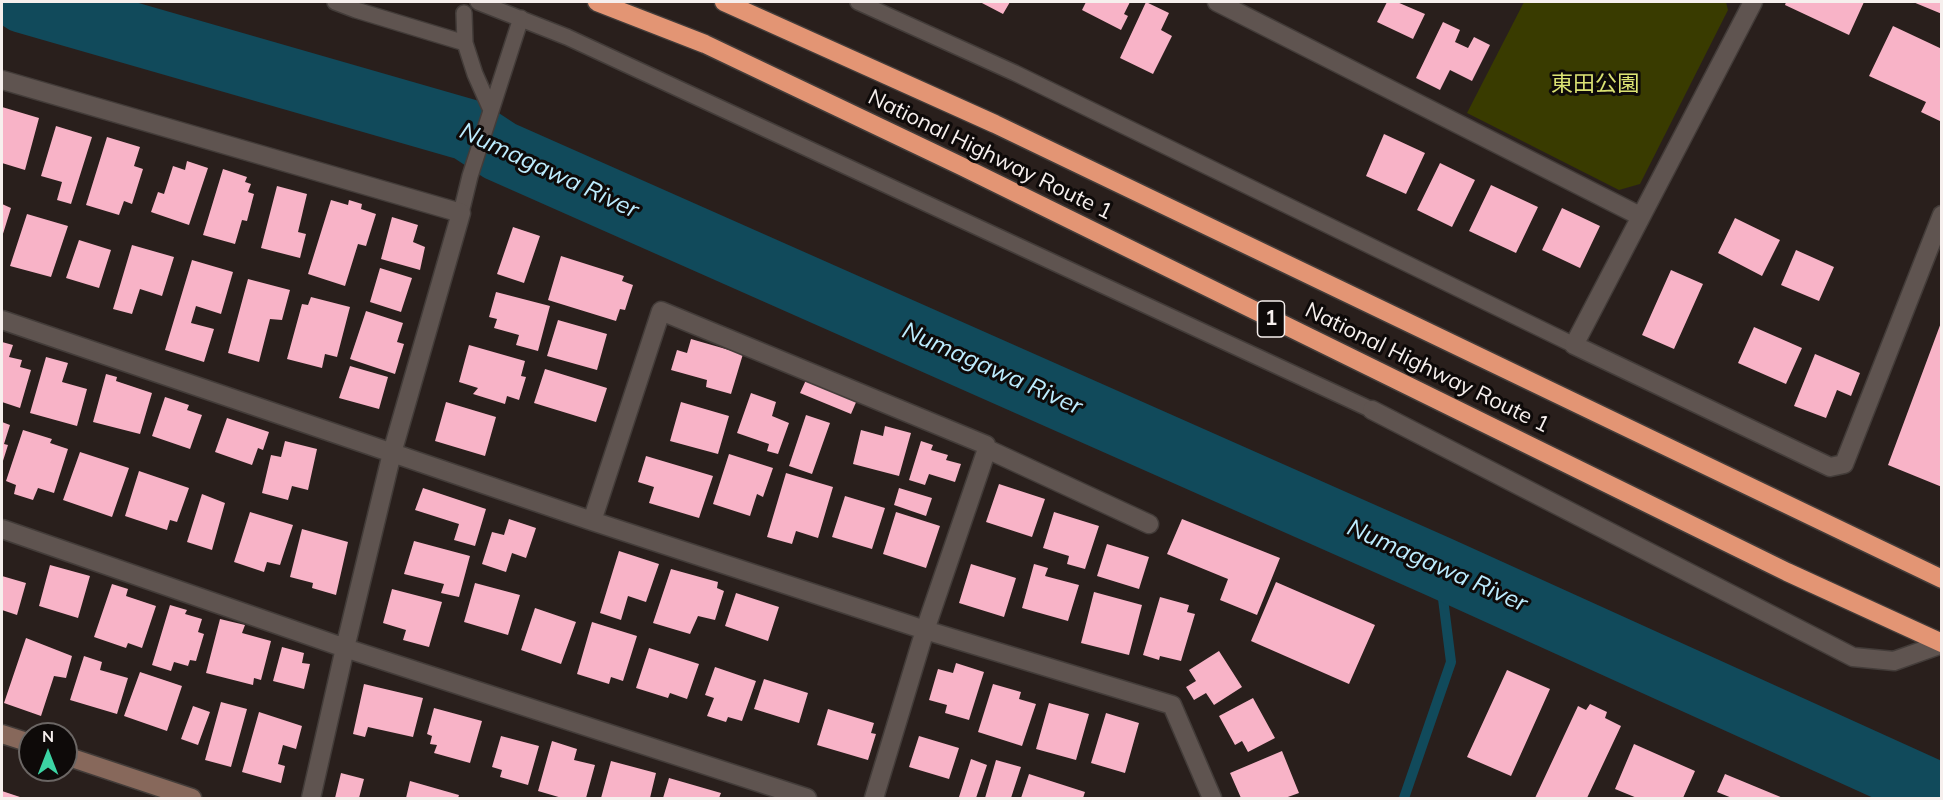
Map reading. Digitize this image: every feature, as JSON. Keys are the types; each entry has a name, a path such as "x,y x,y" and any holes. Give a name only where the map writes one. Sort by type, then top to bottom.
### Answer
{"highway":[{"name":"National Highway Route 1","path":"597,2 705,44 1776,566 1941,643"},
{"name":"National Highway Route 1","path":"723,2 995,124 1941,579"}],"street":[{"path":"1217,2 1640,216"},
{"path":"1753,2 1574,345 1830,467 1844,464 1941,216"},
{"path":"2,80 462,213 393,453 311,798"},
{"path":"592,521 661,311 986,445 987,449 1149,524"},
{"path":"2,320 592,521 925,630 1172,705 1212,798"},
{"path":"1372,410 1853,657 1894,661 1941,643"},
{"path":"874,798 925,630 987,449"},
{"path":"2,529 345,648 807,798"},
{"path":"2,734 18,739"},
{"path":"78,760 192,798"}],"lane":[{"path":"335,2 465,43"},
{"path":"478,2 567,37 1372,410"},
{"path":"858,2 1015,73 1574,345"},
{"path":"464,13 465,43 475,74 491,110"},
{"path":"462,213 470,176 521,18"}],"green space":[{"name":"東田公園","path":"1524,2 1726,2 1728,10 1640,184 1619,190 1467,113"}],"building":[{"path":"980,2 1010,2 1003,14"},
{"path":"1086,2 1130,2 1124,14 1128,16 1121,30 1082,10"},
{"path":"1146,2 1169,13 1161,30 1172,36 1153,74 1120,58"},
{"path":"1387,2 1397,2 1425,14 1413,39 1377,22"},
{"path":"1786,2 1864,2 1849,35 1785,5"},
{"path":"1913,2 1942,2 1942,14"},
{"path":"1443,22 1460,30 1455,42 1468,48 1474,37 1490,45 1472,81 1450,70 1440,90 1416,78"},
{"path":"1893,26 1942,49 1942,122 1921,112 1926,102 1869,76"},
{"path":"2,107 39,118 25,170 2,163"},
{"path":"56,126 92,137 71,204 57,200 62,182 41,176"},
{"path":"1384,134 1425,153 1406,194 1366,176"},
{"path":"107,137 140,147 134,166 143,169 132,204 124,201 119,215 86,205"},
{"path":"187,161 208,168 189,225 151,212 158,192 164,194 173,166 185,170"},
{"path":"1440,163 1475,180 1452,227 1417,210"},
{"path":"223,169 247,177 245,182 251,184 248,192 254,194 247,221 242,220 235,244 203,235"},
{"path":"1491,185 1538,207 1516,253 1469,231"},
{"path":"277,186 307,194 298,232 306,234 300,258 261,248"},
{"path":"331,200 348,205 349,200 362,204 361,209 376,214 366,246 358,244 345,286 308,274"},
{"path":"2,204 11,208 2,237"},
{"path":"1562,208 1600,226 1580,268 1542,250"},
{"path":"27,214 68,226 51,277 10,266"},
{"path":"392,217 418,225 413,242 425,247 420,270 381,259"},
{"path":"1735,218 1780,240 1762,276 1718,253"},
{"path":"513,227 540,236 524,283 497,274"},
{"path":"79,240 111,250 99,288 66,278"},
{"path":"132,245 174,257 162,296 140,289 132,314 113,309"},
{"path":"1796,250 1834,267 1819,301 1781,285"},
{"path":"561,256 624,276 622,281 633,285 625,310 620,309 616,321 548,300"},
{"path":"192,260 233,272 221,314 196,306 191,323 214,329 204,362 165,350"},
{"path":"380,268 412,278 401,312 370,302"},
{"path":"1671,270 1703,284 1674,349 1642,335"},
{"path":"248,279 290,290 282,320 270,319 259,362 228,353"},
{"path":"496,292 550,306 538,351 516,345 519,335 494,328 497,319 489,317"},
{"path":"311,297 350,307 337,357 325,354 322,368 287,359 302,304 308,305"},
{"path":"366,311 403,323 397,342 404,344 395,374 350,359"},
{"path":"558,320 607,334 597,370 547,356"},
{"path":"1942,320 1942,487 1888,465"},
{"path":"1754,327 1802,348 1786,384 1738,363"},
{"path":"691,339 743,354 731,394 706,387 707,380 671,370 677,350 687,353"},
{"path":"2,342 13,345 9,357 22,360 20,367 31,370 20,408 2,402"},
{"path":"469,345 525,361 521,376 526,377 519,400 507,396 505,404 473,394 478,388 459,382"},
{"path":"1815,354 1860,373 1851,396 1837,390 1826,418 1794,406"},
{"path":"46,357 68,363 62,382 87,389 77,426 30,413"},
{"path":"350,366 388,377 379,409 339,398"},
{"path":"545,369 607,388 596,422 534,403"},
{"path":"106,374 117,377 116,381 152,393 140,434 93,422"},
{"path":"806,380 857,400 851,414 800,393"},
{"path":"751,393 776,402 772,416 789,423 778,454 767,451 769,444 737,433"},
{"path":"165,397 189,405 187,410 202,415 190,449 152,436"},
{"path":"446,402 496,417 485,456 435,441"},
{"path":"681,402 729,416 718,454 670,441"},
{"path":"806,415 830,423 812,474 789,466"},
{"path":"227,418 269,432 263,450 258,448 252,465 215,452"},
{"path":"2,422 10,425 4,444 8,445 2,464"},
{"path":"885,426 911,433 899,476 853,464 861,430 883,436"},
{"path":"23,430 52,439 50,443 68,449 54,493 38,488 33,500 14,494 16,485 6,481"},
{"path":"285,441 317,449 308,490 292,486 288,500 262,493 271,455 281,457"},
{"path":"921,441 933,445 931,450 948,455 946,460 961,464 955,482 929,474 925,485 909,480"},
{"path":"80,452 129,468 112,517 63,500"},
{"path":"729,454 773,468 763,497 757,494 750,516 713,504"},
{"path":"646,456 713,476 699,518 649,503 654,487 638,482"},
{"path":"139,471 189,488 177,522 170,520 167,530 125,516"},
{"path":"786,473 833,487 818,538 796,531 792,544 767,537"},
{"path":"999,484 1045,499 1032,537 986,522"},
{"path":"423,488 486,509 475,546 454,540 459,524 415,510"},
{"path":"899,488 932,498 926,516 894,505"},
{"path":"202,494 225,503 212,550 187,542"},
{"path":"845,496 885,508 872,549 832,537"},
{"path":"250,512 293,525 280,565 267,562 264,572 234,562"},
{"path":"896,512 940,526 926,568 883,554"},
{"path":"1054,512 1099,526 1085,569 1067,564 1069,556 1043,548"},
{"path":"509,519 536,528 526,558 512,553 506,572 482,564 492,532 504,535"},
{"path":"1182,519 1280,558 1257,615 1220,600 1228,579 1167,554"},
{"path":"302,529 348,542 336,595 312,588 313,583 290,577"},
{"path":"414,541 470,556 459,597 441,593 444,584 404,574"},
{"path":"1107,544 1149,557 1139,589 1097,576"},
{"path":"619,551 659,564 646,602 628,596 621,620 600,613"},
{"path":"971,564 1016,578 1004,617 959,603"},
{"path":"1034,564 1048,568 1045,576 1079,585 1068,621 1022,608"},
{"path":"50,565 90,576 78,618 39,606"},
{"path":"671,569 718,582 717,588 724,591 715,620 698,616 690,634 653,623"},
{"path":"2,576 26,583 17,615 2,610"},
{"path":"1276,582 1375,625 1349,684 1251,641"},
{"path":"475,583 520,595 508,635 464,622"},
{"path":"112,584 128,589 126,596 156,606 142,648 128,643 126,648 94,637"},
{"path":"392,589 442,602 429,647 403,640 406,630 383,623"},
{"path":"1094,592 1142,605 1129,655 1081,643"},
{"path":"736,593 779,607 768,641 725,626"},
{"path":"1160,597 1189,605 1187,612 1195,614 1181,661 1160,656 1159,660 1143,655"},
{"path":"170,605 187,610 185,614 202,619 198,632 204,634 196,661 190,660 188,666 174,662 171,671 152,665"},
{"path":"535,608 576,622 561,664 521,650"},
{"path":"220,619 245,625 242,633 271,641 261,680 254,678 253,685 206,673"},
{"path":"592,622 637,636 623,681 611,677 609,684 577,674"},
{"path":"26,638 72,656 66,678 54,676 41,716 4,703"},
{"path":"282,647 304,653 302,663 310,664 304,689 273,681"},
{"path":"649,648 699,664 687,699 670,693 668,698 636,688"},
{"path":"1219,651 1242,687 1214,705 1206,693 1194,700 1186,687 1196,681 1189,670"},
{"path":"84,656 102,662 100,670 128,678 117,714 70,700"},
{"path":"956,663 984,672 969,720 945,713 947,705 929,700 938,669 953,673"},
{"path":"715,667 756,681 742,721 728,717 726,722 707,716 714,698 705,695"},
{"path":"1507,670 1550,689 1511,776 1467,757"},
{"path":"140,672 182,686 167,731 124,716"},
{"path":"764,679 808,693 799,723 754,709"},
{"path":"364,684 423,698 413,737 368,727 365,737 353,734"},
{"path":"993,684 1021,692 1019,699 1036,704 1022,746 978,732"},
{"path":"1253,698 1275,738 1248,752 1242,741 1235,745 1219,716"},
{"path":"221,702 247,709 231,767 205,760"},
{"path":"1049,703 1089,714 1076,760 1036,749"},
{"path":"1590,704 1607,712 1605,718 1621,726 1587,798 1535,798 1578,706 1586,710"},
{"path":"193,706 210,712 198,745 181,739"},
{"path":"434,708 482,721 470,763 434,753 437,745 430,744 432,736 427,734"},
{"path":"828,709 874,723 871,733 876,734 868,760 817,745"},
{"path":"259,712 302,726 296,749 283,745 278,764 285,766 281,783 242,772"},
{"path":"1106,713 1139,723 1125,773 1091,763"},
{"path":"501,736 539,746 528,785 500,777 502,770 492,767"},
{"path":"919,736 959,748 949,779 909,767"},
{"path":"552,741 577,749 574,760 595,765 586,798 562,798 538,791"},
{"path":"1634,744 1695,771 1683,798 1637,798 1615,789"},
{"path":"1282,751 1299,793 1285,798 1241,798 1230,773"},
{"path":"971,759 987,765 976,798 959,797"},
{"path":"996,760 1021,767 1011,798 985,798"},
{"path":"611,761 656,773 650,798 601,798"},
{"path":"341,773 364,779 359,798 335,798"},
{"path":"1029,774 1085,792 1083,798 1021,798"},
{"path":"1725,774 1783,798 1732,798 1717,792"},
{"path":"669,778 721,793 719,798 663,798"},
{"path":"410,781 459,795 458,798 406,798"},
{"path":"2,791 23,798 2,798"}],"waterway":[{"name":"Numagawa River","path":"23,2 468,130 500,151 1439,567 1942,795"},
{"path":"1404,798 1451,662 1439,567"}]}
